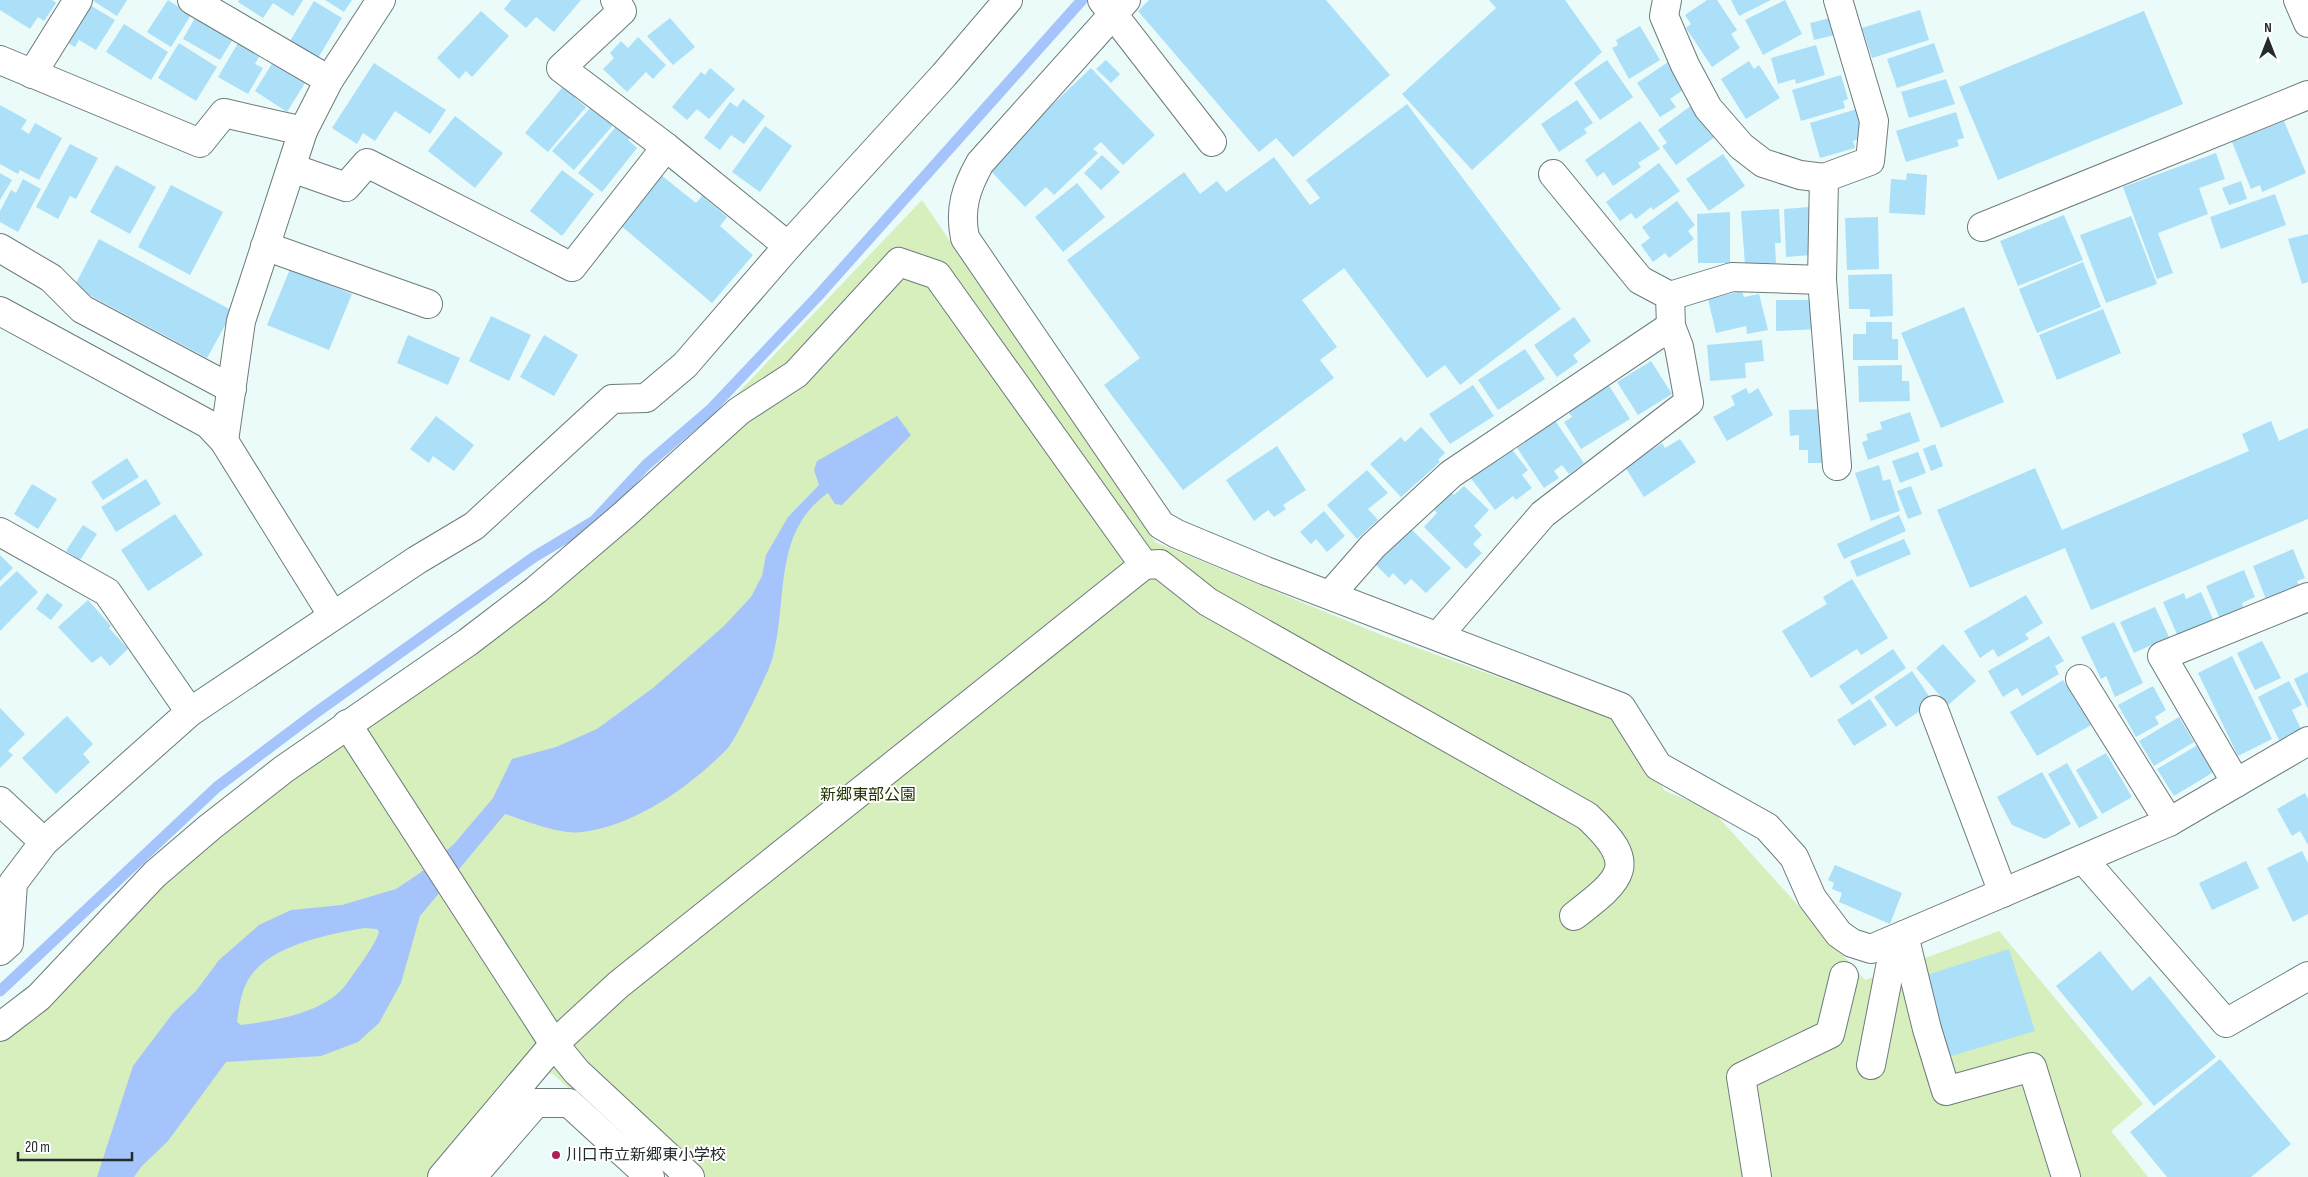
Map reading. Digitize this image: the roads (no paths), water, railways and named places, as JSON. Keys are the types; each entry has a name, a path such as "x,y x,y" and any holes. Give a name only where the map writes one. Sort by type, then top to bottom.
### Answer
{"street":[{"path":"32,74 78,0"},
{"path":"192,0 329,80"},
{"path":"224,441 242,321 264,246 303,131 329,80 381,0"},
{"path":"615,0 622,11 561,68 666,147 788,246"},
{"path":"0,951 9,943 13,883 44,842 190,712 333,616 474,526 612,398 646,398 685,365 788,246 944,75 1008,0"},
{"path":"1667,0 1664,16 1685,65 1708,108 1741,146 1763,163 1800,175 1824,178 1870,161 1874,121 1838,0"},
{"path":"2298,0 2308,23"},
{"path":"1212,142 1112,4 980,163 969,182 962,205 962,225 965,238 1162,525 1177,534 1330,595 1621,707 1658,766 1767,827 1794,857 1812,898 1839,934 1852,943 1871,949 2169,822 2308,742"},
{"path":"0,60 200,143 224,113 303,131"},
{"path":"1982,227 2308,96"},
{"path":"292,168 346,187 367,163 572,267 666,147"},
{"path":"1553,174 1640,280 1670,296 1732,277 1822,280"},
{"path":"1824,178 1822,280 1837,466"},
{"path":"264,246 428,304"},
{"path":"0,248 51,278 82,309 232,389"},
{"path":"0,1027 39,997 156,874 270,780 468,642 536,590 626,514 739,410 796,374 899,262 937,275 1152,564 1208,602 1588,816 1604,831 1620,858 1619,874 1607,891 1574,916"},
{"path":"1438,636 1543,514 1689,402 1679,347 1671,326 1670,296"},
{"path":"0,311 208,424 224,441 333,616"},
{"path":"1330,595 1374,546 1451,474 1671,326"},
{"path":"0,532 107,592 190,712"},
{"path":"442,1177 554,1044 618,985 1152,564 1177,534"},
{"path":"2236,783 2162,656 2308,597"},
{"path":"2080,679 2169,822"},
{"path":"1934,710 2003,893"},
{"path":"348,724 554,1044 577,1072 690,1177"},
{"path":"0,801 44,842"},
{"path":"2082,859 2226,1024 2308,976"},
{"path":"1871,1065 1897,938"},
{"path":"1897,938 1946,1091 2032,1068 2066,1177"},
{"path":"1757,1177 1740,1077 1830,1034 1844,976"},
{"path":"472,1177 536,1103 569,1103 650,1177"}],"water":[{"path":"897,416 911,435 842,505 835,504 828,493 810,509 798,528 790,548 785,570 777,638 772,660 752,705 728,748 680,790 642,813 602,828 582,832 564,831 543,827 505,814 420,916 401,983 379,1023 358,1042 321,1056 226,1062 168,1141 141,1167 134,1177 97,1177 133,1066 173,1013 196,991 219,960 259,925 291,910 342,905 396,889 420,873 454,844 493,798 512,759 556,747 597,729 653,688 724,626 751,597 762,576 766,555 788,517 819,485 814,470 817,461","holes":["365,928 377,929 379,932 375,941 360,965 343,988 326,1002 315,1008 278,1019 241,1025 237,1022 241,998 246,984 255,971 267,960 282,951 316,938"]}],"waterway":[{"path":"0,991 217,787 314,714 534,557 594,521 646,465 710,410 817,297 1082,0"}],"place":[{"name":"川口市立新郷東小学校","path":"556,1155"}],"park label":[{"name":"新郷東部公園","path":"868,795"}]}
